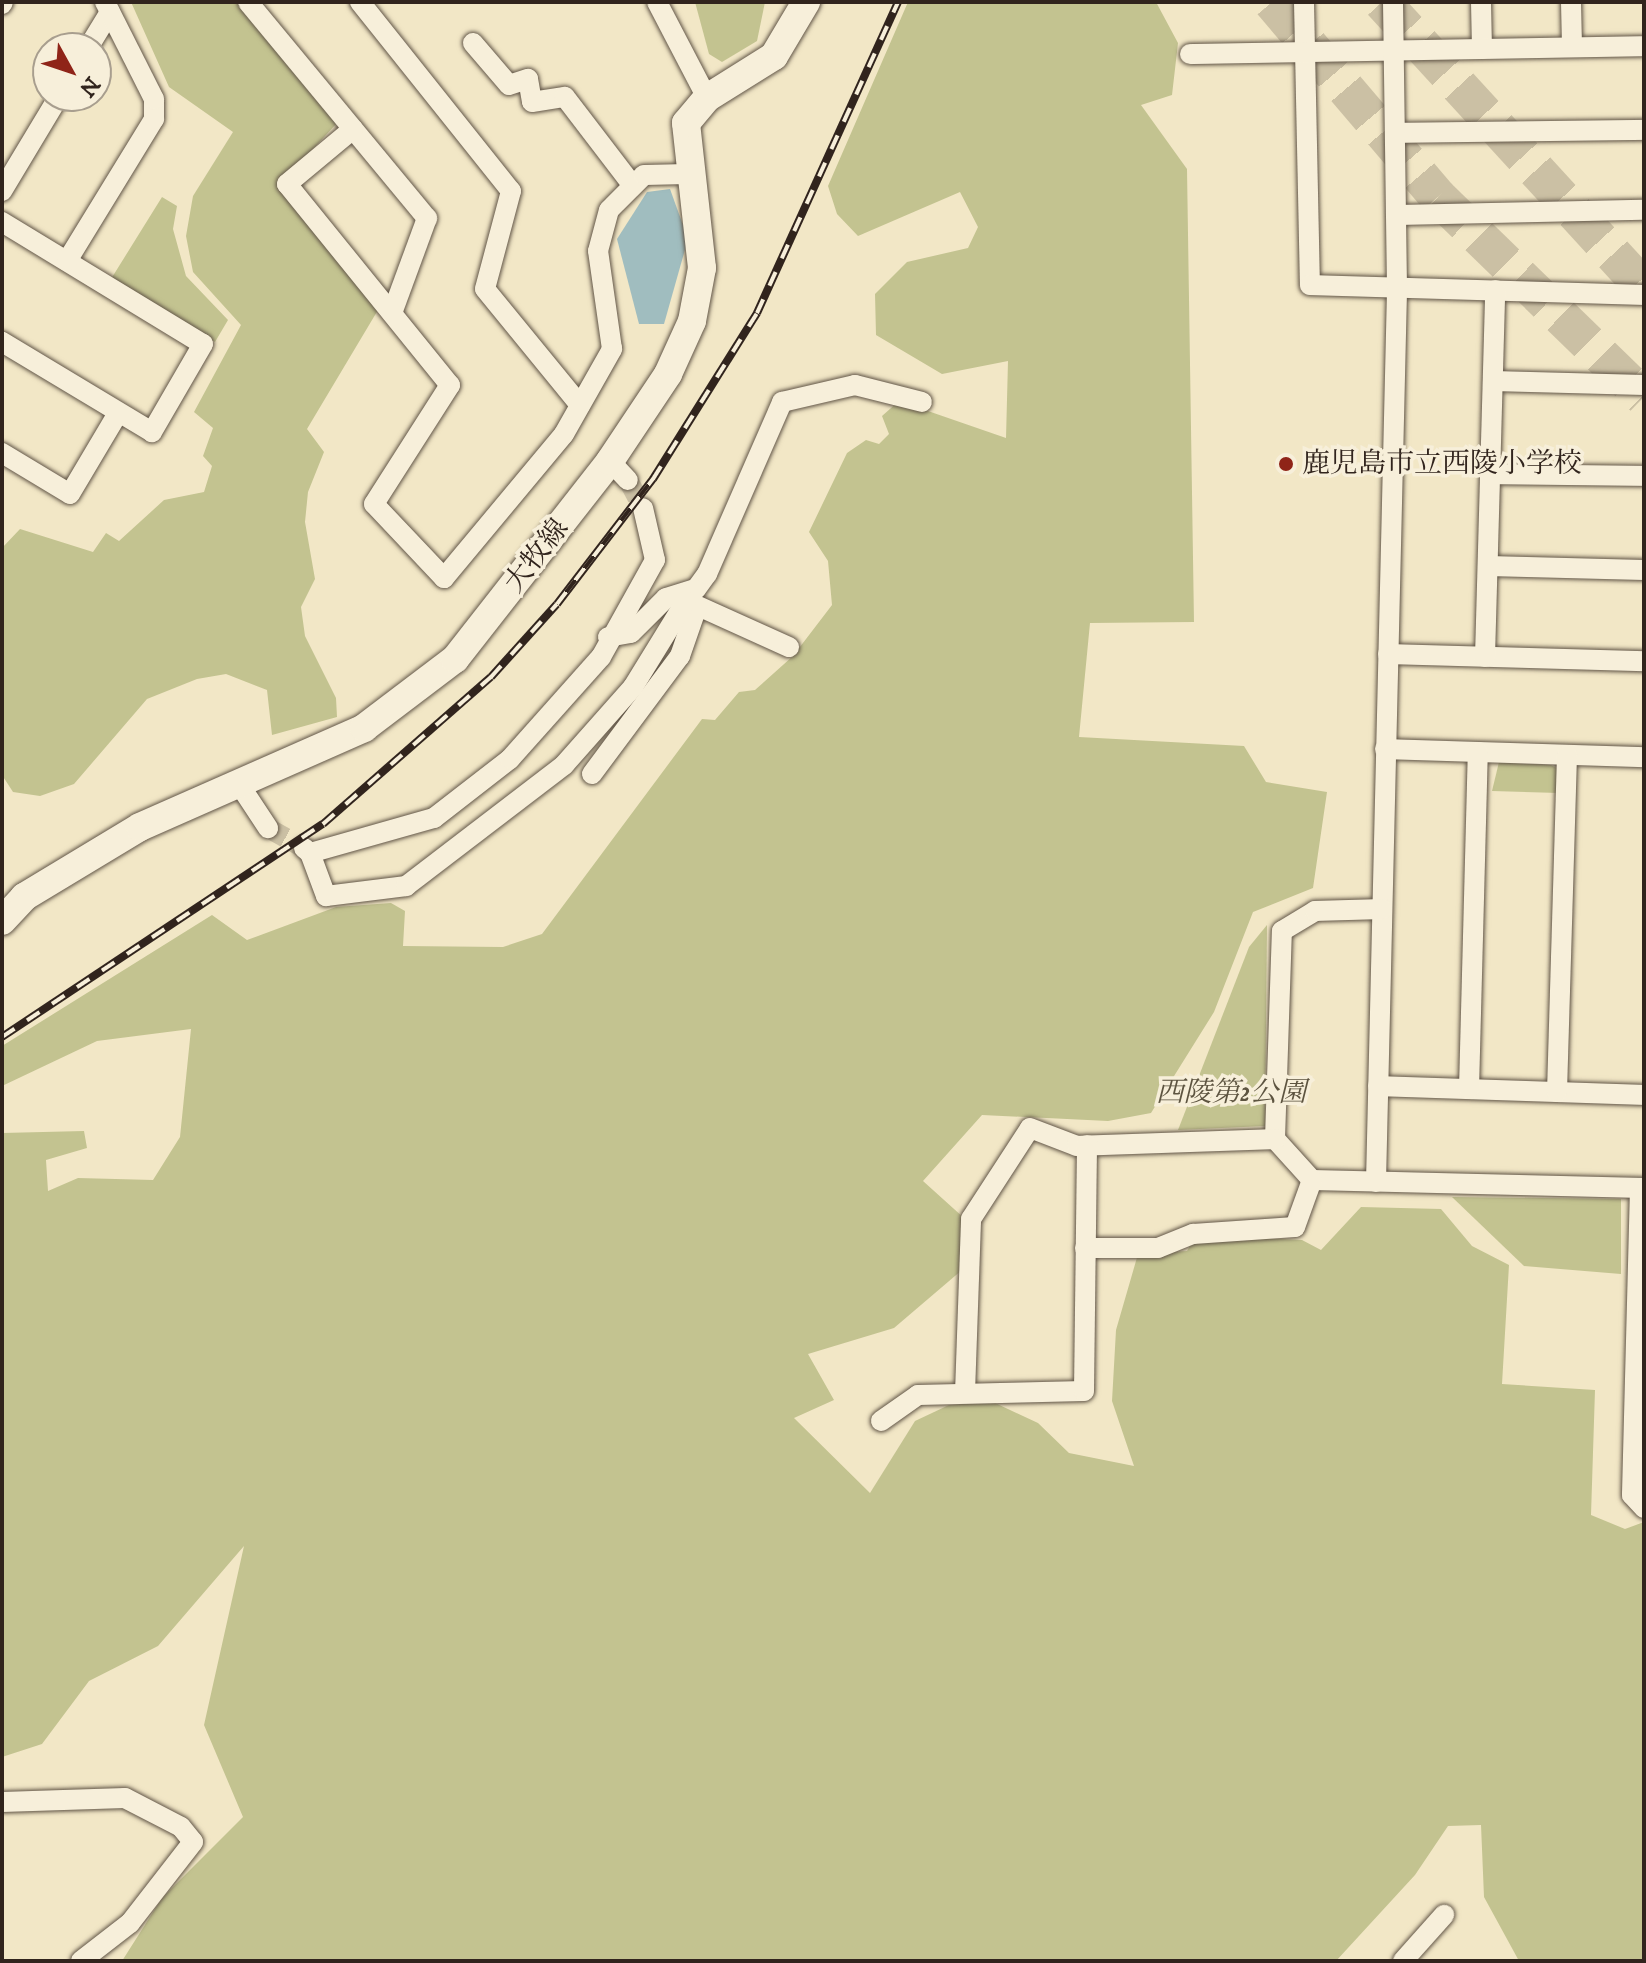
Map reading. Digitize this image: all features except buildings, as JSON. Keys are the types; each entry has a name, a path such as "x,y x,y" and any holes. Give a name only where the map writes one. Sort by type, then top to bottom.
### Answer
{"street":[{"path":"248,2 427,218 392,313"},
{"path":"360,2 511,191 485,289 580,405"},
{"path":"657,2 707,98"},
{"name":"大牧線","path":"2,921 24,897 128,834 364,728 427,686 619,470 668,374 699,294 701,236 688,174 686,123 707,98 774,56 806,2"},
{"path":"1304,2 1310,285 1644,295"},
{"path":"1376,1182 1397,288 1393,2"},
{"path":"1481,2 1482,49"},
{"path":"1571,2 1572,47"},
{"path":"95,32 107,7"},
{"path":"67,261 154,119 154,99 107,7"},
{"path":"473,43 509,85 528,79 532,102 565,97 630,182"},
{"path":"1190,54 1644,46"},
{"path":"2,191 49,112"},
{"path":"353,129 287,184 450,385 374,504 444,578 580,405 612,349 599,233 630,182 665,171 688,174"},
{"path":"1395,133 1644,130"},
{"path":"1396,215 1644,210"},
{"path":"2,222 203,344 152,432 2,342"},
{"path":"1485,657 1495,290"},
{"path":"1493,381 1644,385"},
{"path":"643,508 655,560 608,637 601,657 510,759 434,818 307,851 326,896 406,886 564,765 633,687 693,599 782,402 855,385 922,402"},
{"path":"2,453 70,494 118,413"},
{"path":"1490,474 1644,476"},
{"path":"1488,566 1644,570"},
{"path":"608,637 631,633 680,589 693,599 789,647"},
{"path":"592,774 680,656 693,599"},
{"path":"1388,654 1644,661"},
{"path":"1385,749 1644,757"},
{"path":"1469,1089 1478,752"},
{"path":"1557,1092 1567,755"},
{"path":"239,784 268,828"},
{"path":"1382,909 1315,911 1282,931 1275,1139 1312,1180 1642,1188 1632,1495 1644,1508"},
{"path":"1378,1086 1644,1095"},
{"path":"965,1393 971,1219 1030,1128 1087,1145 1275,1139"},
{"path":"881,1421 918,1395 1084,1391 1087,1145"},
{"path":"1085,1248 1158,1248 1193,1234 1295,1227 1312,1180"},
{"path":"2,1802 125,1798 181,1827 193,1842 151,1886 130,1923 81,1961"},
{"path":"1403,1961 1444,1915"}],"green space":[{"path":"131,2 238,2 337,123 278,187 378,310 307,429 324,452 308,492 305,522 315,579 301,607 305,636 336,698 337,717 272,735 267,690 226,674 197,679 147,699 74,784 40,796 13,792 2,775 2,548 20,529 93,552 106,533 119,541 164,500 204,492 212,466 203,456 213,428 194,412 241,325 193,272 186,236 193,196 233,132 169,87"},
{"path":"695,2 765,2 757,41 722,62 709,54"},
{"path":"908,2 1156,2 1178,43 1172,95 1141,105 1187,169 1194,622 1090,623 1079,737 1244,746 1266,782 1327,792 1313,888 1253,912 1214,1012 1151,1113 1108,1121 982,1115 923,1181 964,1218 962,1270 894,1328 808,1354 834,1400 794,1418 870,1493 915,1421 949,1405 993,1402 1038,1423 1069,1453 1134,1466 1112,1401 1116,1330 1138,1254 1187,1251 1196,1235 1302,1240 1321,1250 1361,1207 1441,1209 1472,1246 1509,1265 1502,1384 1595,1390 1591,1515 1625,1529 1644,1522 1644,1961 1519,1961 1484,1897 1481,1825 1448,1826 1415,1875 1336,1961 122,1961 162,1898 243,1817 204,1725 244,1546 158,1646 89,1681 42,1744 2,1757 2,1133 84,1131 87,1148 46,1160 48,1191 78,1178 153,1180 180,1137 191,1029 97,1041 2,1086 2,1046 212,915 247,940 336,907 391,903 405,911 403,946 503,947 542,934 702,719 715,720 739,692 755,690 793,656 832,605 828,561 809,532 847,453 866,440 879,444 889,434 882,416 899,401 1006,438 1008,361 942,374 876,335 875,294 907,262 968,248 978,227 960,192 858,236 837,214 828,186"},
{"path":"162,197 177,206 173,229 186,276 228,320 215,342 111,279"},
{"path":"1499,762 1551,765 1560,770 1559,793 1492,791"},
{"name":"西陵第2公園","path":"1267,925 1265,1126 1178,1130 1249,947"},
{"path":"1452,1197 1621,1199 1621,1274 1524,1266"}],"water":[{"path":"670,189 688,239 664,324 639,324 617,239 647,192"}],"tunnel":[{"path":"1272,2 1438,197 1644,397"},
{"path":"1382,2 1644,288"},
{"path":"628,480 643,508"},
{"path":"268,828 304,848"}],"railway":[{"path":"2,1037 323,824 491,677 557,604 653,479 757,313 898,2"}],"place":[{"name":"鹿児島市立西陵小学校","path":"1286,464"}]}
